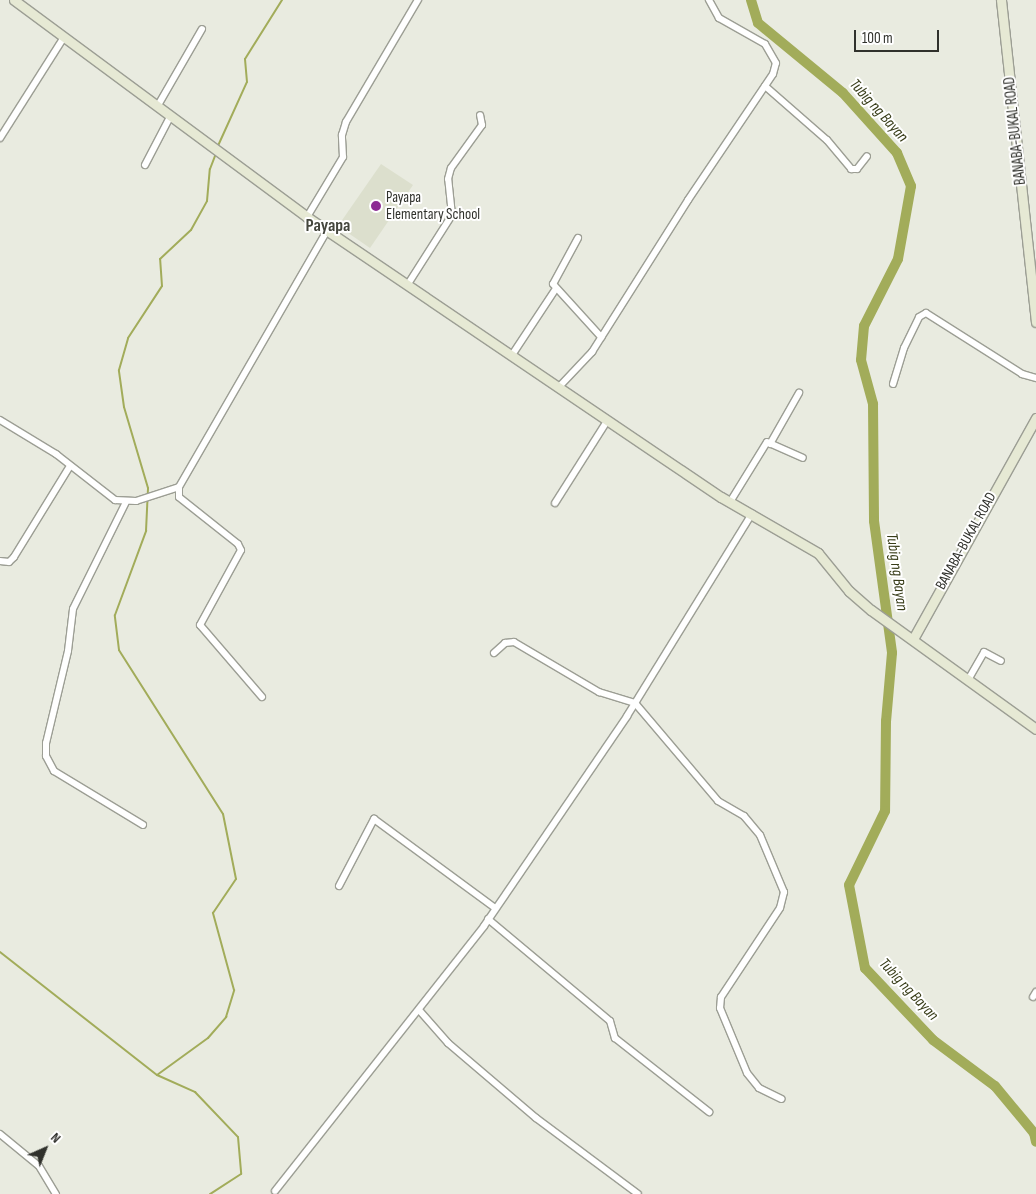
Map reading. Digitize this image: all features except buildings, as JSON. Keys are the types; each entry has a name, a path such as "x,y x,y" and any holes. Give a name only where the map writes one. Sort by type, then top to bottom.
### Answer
{"main road":[{"path":"14,0 217,152 307,216 607,421 730,502 818,553 849,591 889,623 1036,729"},
{"name":"BANABA-BUKAL ROAD","path":"1001,0 1036,322"},
{"name":"BANABA-BUKAL ROAD","path":"912,639 1036,418"}],"street":[{"path":"307,216 343,157 342,135 346,122 418,0"},
{"path":"558,388 592,352 774,68 772,54 744,29 718,18 709,0"},
{"path":"157,107 202,29"},
{"path":"0,138 64,37"},
{"path":"764,86 827,140 851,169 857,169 867,156"},
{"path":"408,284 452,215 448,179 451,168 482,124 480,115"},
{"path":"145,165 170,116"},
{"path":"262,697 200,625 241,550 238,544 179,497 179,488 328,229"},
{"path":"512,355 555,290 556,273 578,238"},
{"path":"555,290 601,337"},
{"path":"893,384 904,348 919,316 926,313 1022,374 1036,378"},
{"path":"770,444 799,393"},
{"path":"0,420 70,466 115,500 136,501 179,488"},
{"path":"555,503 607,421"},
{"path":"730,502 763,445 770,444 803,458"},
{"path":"0,561 9,562 14,557 70,466"},
{"path":"126,502 73,609 68,652 46,743 46,756 54,771 143,826"},
{"path":"276,1191 488,919 635,703 752,514"},
{"path":"494,653 505,643 514,642 599,692 635,703 718,801 744,816 774,862 784,892 780,908 721,997 720,1008 747,1072 759,1088 782,1099"},
{"path":"968,680 984,652 1001,661"},
{"path":"339,886 374,819 495,908"},
{"path":"488,919 610,1022 615,1038 709,1112"},
{"path":"418,1010 448,1043 536,1118 638,1194"},
{"path":"0,1134 39,1166 56,1194"}],"shaded area":[{"name":"Payapa Elementary School","path":"381,164 413,185 370,248 338,226"}],"waterway":[{"path":"217,148 247,82 245,59 282,0"},
{"name":"Tubig ng Bayan","path":"751,0 758,23 843,93 897,153 911,186 898,259 864,326 861,360 873,404 874,521 892,653 886,721 885,811 849,885 865,968 933,1040 995,1086 1034,1133 1036,1142"},
{"path":"157,1075 208,1038 226,1017 234,990 213,913 236,879 223,814 119,650 115,615 146,531 148,488 124,407 119,370 128,338 162,286 160,259 191,230 207,201 210,169 216,153"},
{"path":"0,952 157,1075 195,1092 238,1137 241,1174 210,1194"}],"place":[{"name":"Payapa Elementary School","path":"376,206"}],"district":[{"name":"Payapa","path":"328,226"}]}
